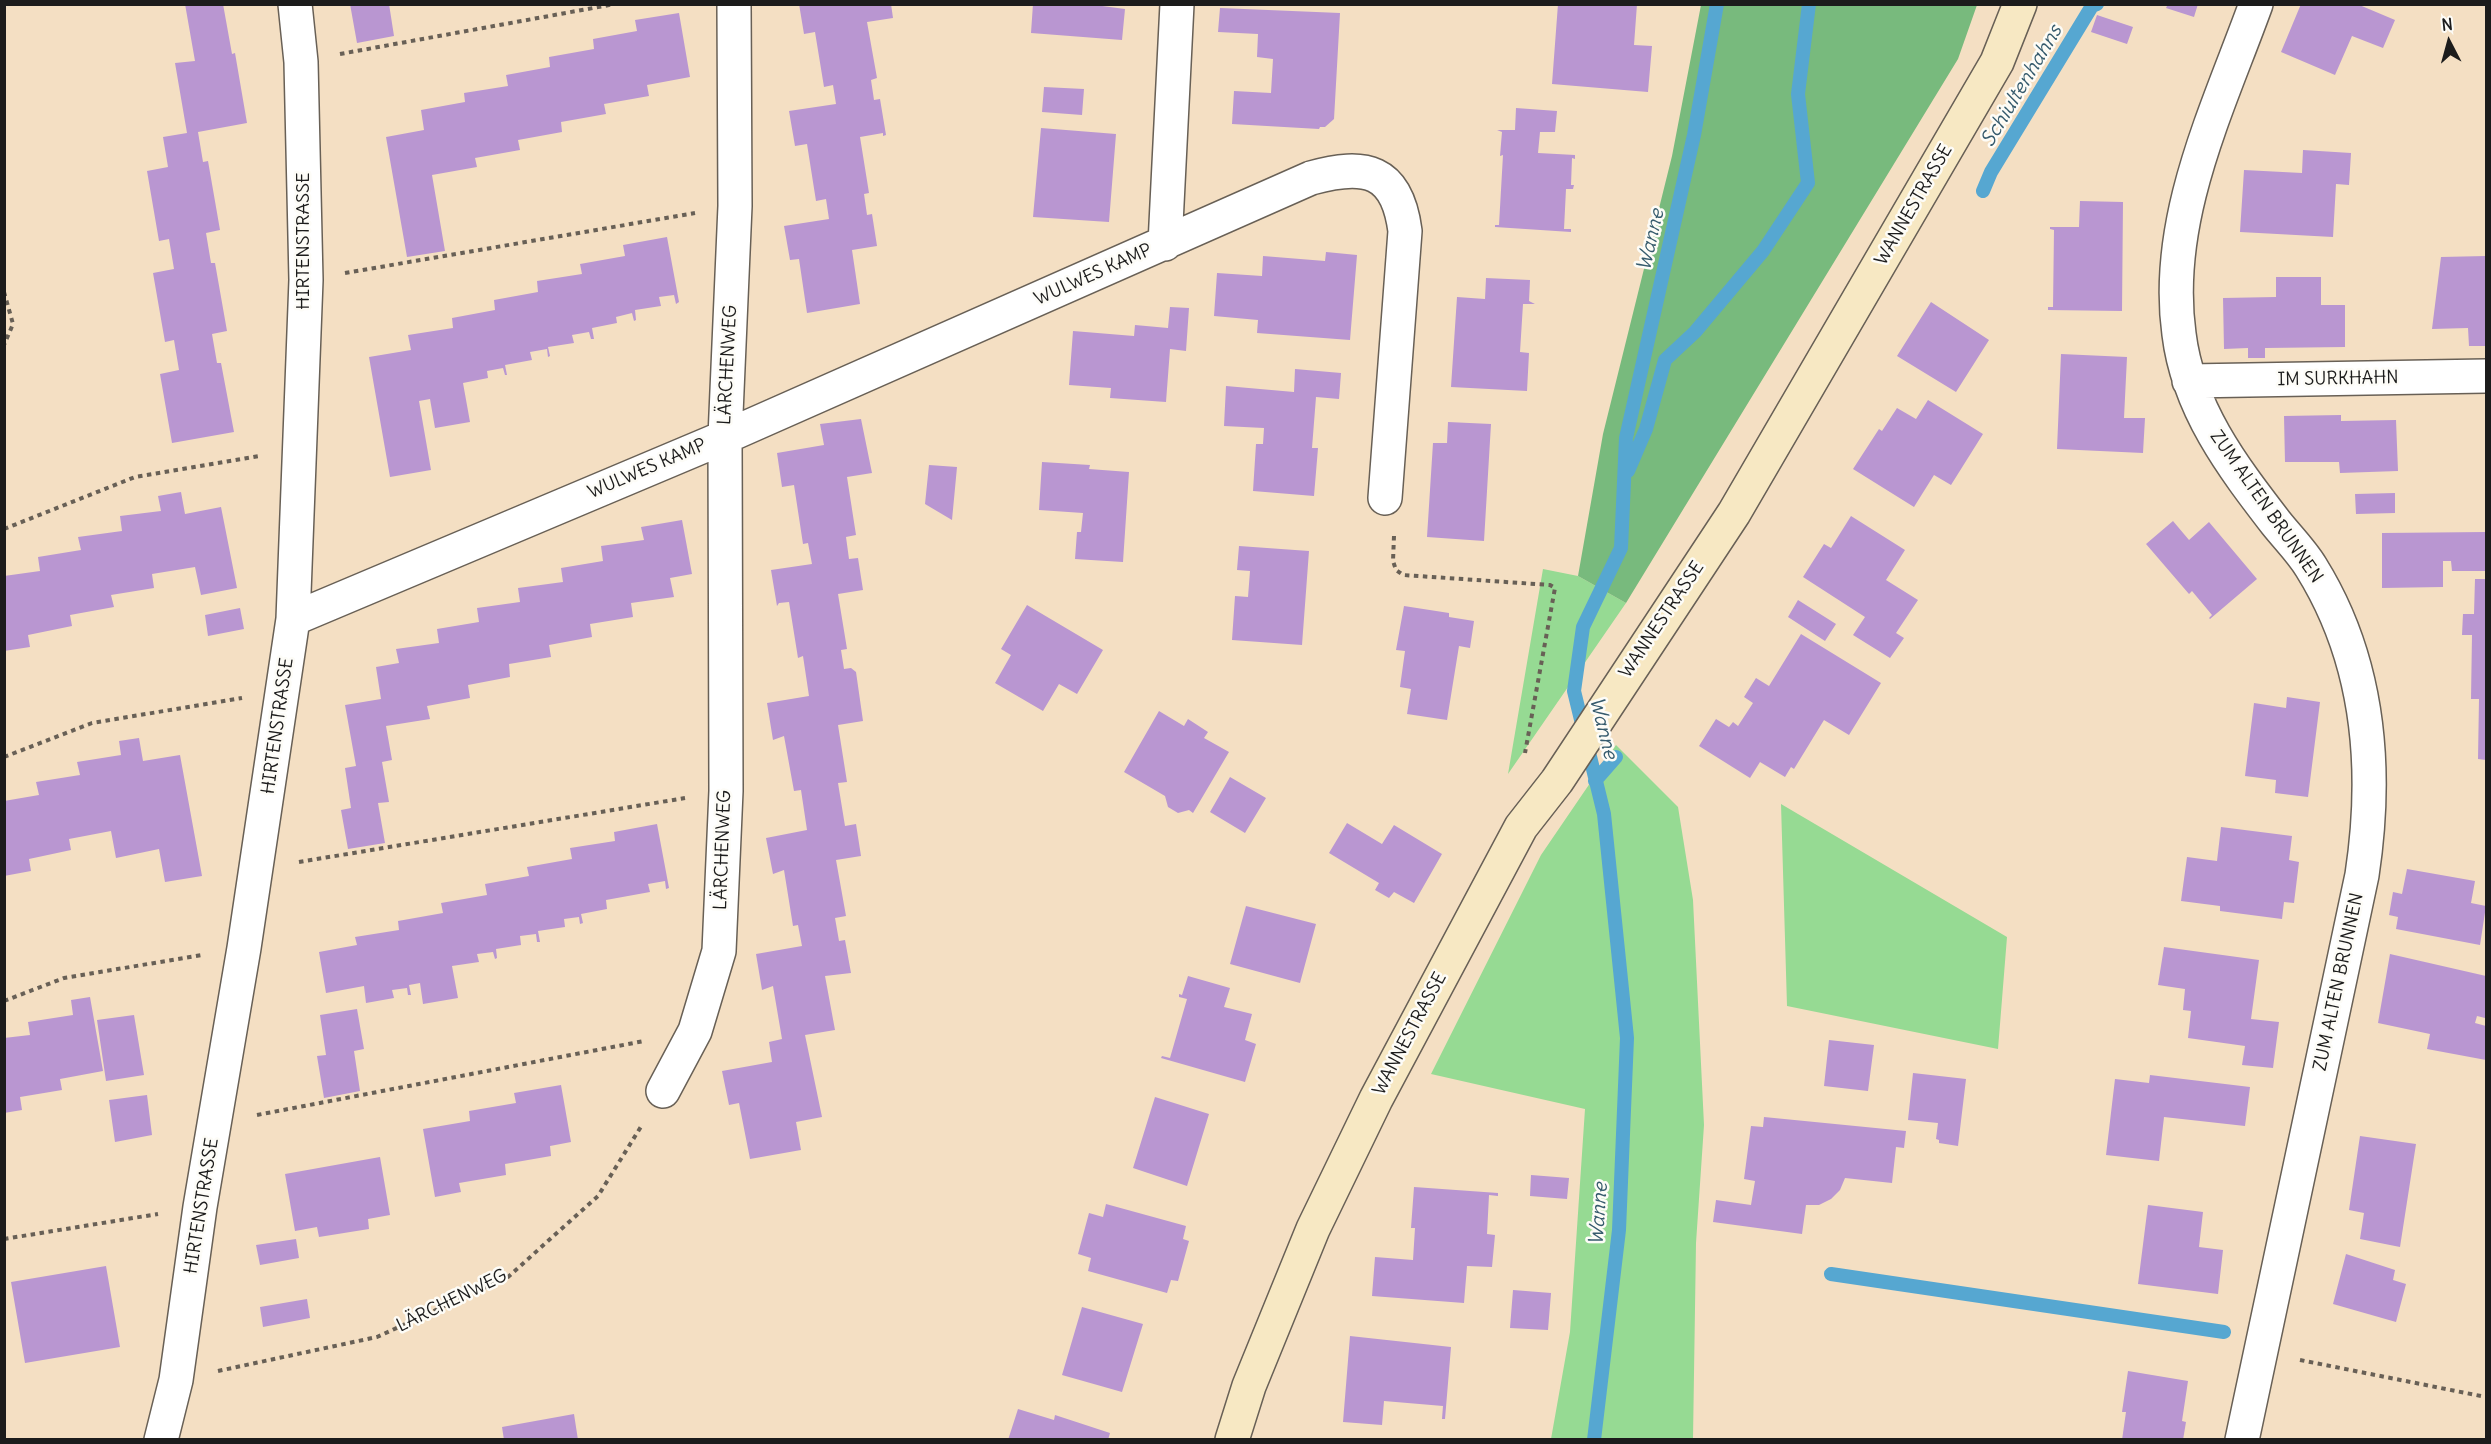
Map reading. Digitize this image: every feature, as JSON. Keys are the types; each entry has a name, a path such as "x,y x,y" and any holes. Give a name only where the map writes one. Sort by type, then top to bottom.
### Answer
{"street":[{"name":"HIRTENSTRASSE","path":"161,1440 176,1380 200,1207 257,869 293,619 306,280 301,62 295,4"},
{"name":"LÄRCHENWEG","path":"663,1091 695,1031 718,951 726,791 725,437 735,206 734,4"},
{"name":"WULWES KAMP","path":"1165,244 1177,4"},
{"name":"WANNESTRASSE","path":"1232,1440 1249,1386 1313,1229 1376,1099 1521,827 1557,780 1740,502 1996,62 2020,4"},
{"name":"ZUM ALTEN BRUNNEN","path":"2242,1440 2362,875 2371,797 2367,722 2360,684 2344,636 2311,567 2225,454 2199,407 2189,381 2180,344 2176,305 2180,236 2206,136 2256,4"},
{"name":"WULWES KAMP","path":"293,619 725,437 1311,178 1353,170 1372,173 1393,191 1402,213 1405,231 1385,498"},
{"name":"IM SURKHAHN","path":"2189,381 2487,376"}],"path":[{"path":"301,62 615,4"},
{"path":"306,280 735,206"},
{"path":"4,292 13,324 4,345"},
{"path":"4,529 135,477 299,449"},
{"path":"1385,498 1393,519 1395,570 1403,575 1550,585 1555,588 1556,593 1526,738 1524,761"},
{"path":"4,757 92,723 283,691"},
{"path":"257,869 726,791"},
{"path":"4,1001 64,978 244,948"},
{"path":"214,1123 695,1031"},
{"name":"LÄRCHENWEG","path":"176,1380 377,1337 508,1277 598,1196 663,1091"},
{"path":"4,1239 200,1207"},
{"path":"2261,1353 2487,1397"}],"green space":[{"path":"1701,5 1977,5 1958,59 1626,603 1578,576 1603,434 1672,156"},
{"path":"1543,569 1578,576 1626,603 1508,774"},
{"path":"1616,745 1678,807 1693,900 1704,1125 1696,1243 1693,1439 1551,1439 1570,1332 1585,1109 1431,1074 1541,855"},
{"path":"1781,804 2007,937 1998,1049 1787,1006"}],"building":[{"path":"185,4 223,4 232,54 235,53 247,123 198,132 203,162 208,161 220,230 206,233 211,263 215,263 227,331 212,334 217,363 221,363 234,432 172,443 160,374 179,370 174,340 165,342 153,273 174,269 169,239 159,241 147,171 168,167 163,137 187,133 175,63 195,61"},
{"path":"350,4 389,4 394,36 357,43"},
{"path":"799,4 891,4 893,18 867,22 877,78 871,80 874,100 880,99 886,135 883,136 883,133 860,137 869,193 864,194 867,215 872,214 877,246 852,250 860,304 807,313 799,259 790,260 784,226 829,219 826,199 816,201 807,144 795,146 789,111 836,104 833,85 824,87 815,32 804,34"},
{"path":"1033,4 1087,4 1125,9 1122,40 1031,33"},
{"path":"1558,4 1637,4 1634,45 1652,46 1648,92 1552,84"},
{"path":"2168,4 2198,4 2194,17 2166,8"},
{"path":"2301,4 2357,4 2395,20 2383,48 2352,36 2335,75 2281,52"},
{"path":"1220,8 1340,13 1334,119 1319,129 1232,124 1234,91 1271,93 1273,59 1257,57 1258,34 1218,32"},
{"path":"679,13 690,77 647,85 649,96 604,104 606,114 561,122 562,132 518,140 520,150 475,158 477,167 432,175 445,251 407,257 386,137 424,130 421,110 465,102 464,93 508,86 506,75 550,67 549,57 594,49 593,39 637,31 635,20"},
{"path":"2097,15 2133,27 2127,44 2091,32"},
{"path":"1044,87 1084,89 1082,115 1042,112"},
{"path":"1516,108 1557,111 1555,132 1540,132 1538,153 1575,155 1575,159 1572,158 1571,185 1574,185 1573,189 1566,189 1564,229 1571,229 1571,232 1495,227 1499,225 1503,155 1500,156 1502,132 1497,130 1515,130"},
{"path":"1041,128 1116,134 1109,222 1033,217"},
{"path":"2303,150 2351,153 2349,185 2336,184 2333,237 2240,232 2244,170 2302,173"},
{"path":"2080,201 2123,202 2122,311 2048,310 2048,307 2053,307 2054,230 2050,227 2079,227"},
{"path":"667,237 679,302 676,304 674,295 659,297 661,306 635,310 636,320 634,321 632,313 616,317 617,323 592,328 594,339 591,339 589,332 572,335 574,343 548,347 550,356 548,357 547,349 530,352 532,360 505,365 507,375 503,368 487,371 488,378 463,383 470,422 435,428 430,399 419,401 431,470 390,477 369,357 411,350 408,335 453,328 452,318 495,310 494,300 538,292 537,281 582,274 580,264 625,256 623,245"},
{"path":"1326,252 1357,255 1350,340 1257,333 1258,320 1214,316 1217,273 1262,276 1263,256 1325,261"},
{"path":"2486,256 2486,346 2469,346 2468,328 2432,329 2441,257"},
{"path":"2276,277 2321,277 2321,305 2345,305 2345,347 2265,348 2265,358 2248,358 2248,348 2224,349 2223,298 2276,297"},
{"path":"1486,278 1530,280 1529,301 1535,304 1523,304 1520,352 1529,353 1527,391 1451,387 1457,297 1485,299"},
{"path":"1931,302 1989,340 1956,392 1897,356"},
{"path":"1170,307 1189,308 1186,351 1170,349 1166,402 1110,398 1111,388 1069,385 1073,331 1134,336 1135,325 1168,328"},
{"path":"2061,354 2127,357 2124,418 2145,418 2143,453 2057,449"},
{"path":"1295,369 1341,373 1339,399 1316,397 1312,448 1318,448 1314,496 1253,491 1256,444 1263,444 1264,428 1224,426 1226,386 1294,392"},
{"path":"1928,400 1983,434 1951,485 1934,475 1914,507 1853,469 1879,429 1882,431 1897,408 1916,419"},
{"path":"2341,415 2341,421 2396,420 2398,471 2340,473 2339,462 2285,462 2284,416"},
{"path":"861,419 872,473 847,477 856,535 846,537 849,559 858,558 863,590 838,594 847,649 841,650 844,669 851,668 856,672 863,721 838,725 847,782 838,783 845,826 856,824 861,856 836,860 846,916 835,918 839,941 845,940 851,973 825,976 835,1030 805,1035 822,1117 796,1122 801,1150 750,1159 739,1103 729,1105 722,1071 772,1062 769,1042 782,1039 773,986 762,990 756,954 802,946 798,925 793,926 784,870 773,874 766,838 807,830 801,790 794,791 784,736 773,740 767,703 809,696 803,656 798,658 789,602 779,603 777,606 771,570 812,564 808,543 803,544 794,485 782,487 777,453 824,445 820,424"},
{"path":"1448,422 1491,424 1484,541 1427,537 1433,443 1447,443"},
{"path":"1042,462 1090,465 1089,469 1129,472 1123,562 1075,559 1077,532 1081,532 1083,513 1039,510"},
{"path":"929,465 957,467 952,520 925,504"},
{"path":"181,492 185,514 221,507 237,588 201,595 195,567 152,574 154,588 111,595 114,607 70,615 72,626 28,635 30,647 4,651 4,576 40,571 38,557 81,550 78,537 122,531 120,516 161,511 158,496"},
{"path":"2395,493 2395,513 2356,514 2355,494"},
{"path":"1851,516 1905,550 1886,580 1918,600 1896,633 1904,638 1890,658 1853,635 1865,617 1803,577 1824,544 1831,548"},
{"path":"682,520 692,574 670,578 674,597 631,603 633,617 590,624 592,637 549,645 551,657 509,664 510,677 468,685 470,698 427,706 430,719 386,726 392,760 382,762 389,802 378,803 385,843 348,849 341,810 351,808 345,768 356,766 345,705 381,699 376,667 399,663 396,649 439,643 437,629 479,622 477,608 520,602 518,588 563,582 561,568 603,561 601,546 644,540 641,527"},
{"path":"2173,521 2189,540 2209,522 2257,579 2210,619 2212,615 2192,591 2189,594 2146,544"},
{"path":"2486,532 2486,571 2452,571 2451,561 2443,561 2443,587 2382,588 2382,533"},
{"path":"1239,546 1309,551 1302,645 1232,640 1235,596 1248,597 1250,571 1237,570"},
{"path":"2475,579 2486,579 2486,760 2478,759 2479,699 2471,699 2472,635 2462,635 2463,614 2474,614"},
{"path":"1798,600 1836,624 1825,641 1788,617"},
{"path":"1027,605 1103,650 1077,694 1059,684 1043,711 995,683 1011,655 1001,649"},
{"path":"1404,606 1449,613 1449,617 1474,621 1470,648 1459,646 1447,720 1407,714 1411,689 1400,687 1405,651 1396,650"},
{"path":"240,608 244,629 208,636 205,615"},
{"path":"1801,634 1881,683 1849,735 1824,720 1794,769 1791,767 1785,777 1760,762 1750,778 1699,746 1716,719 1729,727 1733,722 1738,726 1753,703 1744,697 1756,678 1769,686"},
{"path":"2287,697 2320,702 2308,797 2275,793 2276,780 2245,776 2254,703 2286,708"},
{"path":"1159,711 1184,726 1188,719 1208,732 1204,738 1229,752 1193,813 1189,810 1178,813 1168,807 1165,796 1124,772"},
{"path":"139,738 143,761 180,755 202,876 165,882 159,849 116,858 111,831 69,839 71,850 29,859 31,871 4,876 4,801 39,795 36,782 80,775 77,762 121,755 119,741"},
{"path":"1230,777 1266,798 1245,833 1210,812"},
{"path":"1347,823 1382,844 1394,825 1442,854 1414,903 1394,892 1389,898 1375,890 1379,883 1329,853"},
{"path":"657,824 669,888 666,889 665,881 648,884 650,892 606,900 607,909 581,914 583,923 580,924 579,917 564,919 565,927 538,931 540,942 537,942 536,934 520,936 521,945 496,949 497,958 495,959 493,952 477,954 479,962 452,966 458,998 423,1004 420,983 409,985 411,995 408,995 407,988 392,990 394,998 366,1003 364,986 326,993 319,952 357,945 355,937 399,930 398,921 443,913 441,903 487,895 485,884 529,876 527,867 572,859 570,848 615,841 614,832"},
{"path":"2221,827 2292,836 2289,860 2299,862 2294,903 2284,902 2282,919 2220,911 2220,906 2181,901 2187,857 2217,861"},
{"path":"2407,869 2475,881 2471,903 2486,906 2480,945 2396,929 2398,917 2389,915 2393,892 2402,894"},
{"path":"1246,906 1316,924 1300,983 1230,964"},
{"path":"2164,947 2259,960 2251,1019 2279,1022 2273,1068 2242,1065 2245,1046 2188,1038 2191,1011 2183,1010 2185,989 2158,985"},
{"path":"2390,954 2486,976 2485,1018 2477,1016 2475,1023 2486,1026 2486,1060 2427,1049 2430,1034 2378,1023"},
{"path":"1188,976 1230,988 1224,1007 1252,1014 1245,1040 1256,1044 1245,1082 1161,1058 1162,1056 1170,1058 1187,999 1179,997 1179,994 1182,995"},
{"path":"90,997 103,1071 60,1079 62,1090 20,1097 22,1110 4,1113 4,1038 30,1035 28,1022 73,1015 71,1000"},
{"path":"357,1009 364,1049 354,1051 360,1091 324,1098 317,1056 326,1055 320,1015"},
{"path":"134,1015 144,1075 106,1081 97,1020"},
{"path":"1829,1040 1874,1045 1868,1091 1824,1086"},
{"path":"1913,1073 1966,1079 1958,1146 1939,1143 1936,1139 1938,1123 1908,1120"},
{"path":"2150,1075 2250,1087 2245,1126 2164,1117 2159,1161 2106,1155 2115,1079 2149,1083"},
{"path":"561,1085 571,1142 550,1146 551,1156 505,1164 506,1175 459,1183 461,1192 435,1197 423,1129 470,1121 469,1111 516,1103 514,1093"},
{"path":"147,1095 152,1135 115,1142 109,1100"},
{"path":"1155,1097 1209,1114 1187,1186 1133,1168"},
{"path":"1764,1117 1906,1131 1904,1148 1896,1147 1892,1183 1845,1178 1840,1190 1831,1199 1819,1205 1806,1205 1802,1234 1713,1222 1716,1200 1751,1205 1755,1181 1744,1179 1751,1126 1763,1127"},
{"path":"2360,1136 2416,1144 2400,1247 2360,1239 2364,1213 2349,1210"},
{"path":"380,1157 390,1215 368,1219 369,1229 319,1237 317,1227 295,1231 285,1174"},
{"path":"1531,1175 1569,1178 1567,1199 1530,1196"},
{"path":"1414,1187 1498,1193 1498,1196 1489,1195 1487,1234 1495,1235 1492,1267 1467,1266 1464,1303 1372,1296 1375,1257 1413,1260 1415,1228 1411,1228"},
{"path":"1106,1204 1186,1226 1183,1239 1189,1241 1178,1281 1171,1280 1167,1293 1088,1271 1091,1258 1078,1254 1089,1213 1103,1217"},
{"path":"2148,1205 2203,1212 2199,1247 2223,1250 2218,1294 2138,1284"},
{"path":"296,1239 299,1258 260,1265 256,1245"},
{"path":"2346,1254 2395,1270 2393,1280 2406,1284 2396,1322 2333,1304"},
{"path":"106,1266 120,1347 25,1363 11,1282"},
{"path":"1513,1290 1551,1293 1548,1330 1510,1328"},
{"path":"307,1299 310,1318 263,1327 260,1307"},
{"path":"1082,1307 1143,1324 1122,1392 1062,1375"},
{"path":"1350,1336 1451,1347 1445,1419 1442,1419 1443,1406 1384,1401 1382,1425 1343,1422"},
{"path":"2128,1371 2188,1381 2182,1421 2186,1422 2183,1440 2122,1440 2126,1412 2122,1412"},
{"path":"1018,1409 1054,1420 1055,1415 1110,1433 1108,1440 1008,1440"},
{"path":"574,1414 578,1440 504,1440 502,1427"}],"waterway":[{"name":"Wanne","path":"1594,1440 1619,1230 1627,1038 1604,814 1574,691 1583,627 1621,548 1626,438 1694,135 1717,4"},
{"path":"1628,471 1646,429 1665,360 1695,332 1763,251 1808,183 1798,94 1809,4"},
{"name":"Schiultenhahns","path":"1983,191 1991,172 2092,6 2097,4"},
{"name":"Schiultenhahns","path":"1595,781 1616,757"},
{"path":"1831,1274 2224,1332"}]}
